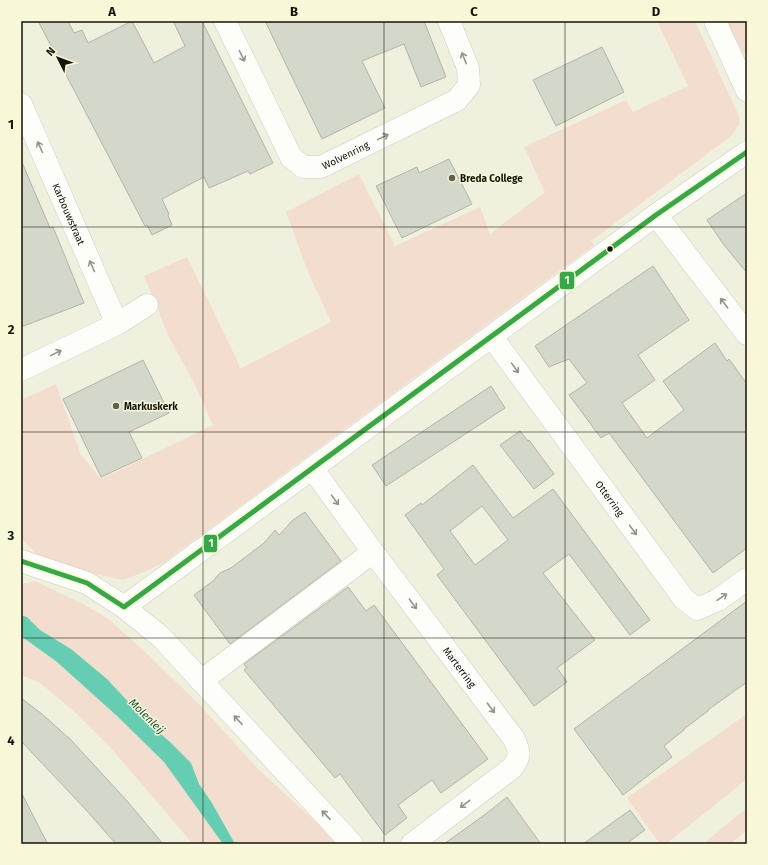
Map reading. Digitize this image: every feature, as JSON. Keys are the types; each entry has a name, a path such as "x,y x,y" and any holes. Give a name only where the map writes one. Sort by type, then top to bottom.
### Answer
{"street":[{"name":"Wolvenring","path":"225,21 291,157 303,167 321,167 457,100 469,85 468,68 449,21"},
{"path":"715,21 747,91"},
{"name":"Karbouwstraat","path":"21,104 117,324"},
{"path":"124,607 656,215 747,152"},
{"path":"656,215 747,334"},
{"path":"21,370 117,324 147,305"},
{"name":"Otterring","path":"492,337 684,599 696,609 718,600 747,579"},
{"name":"Marterring","path":"312,468 373,552 514,738 519,748 519,758 512,768 412,844"},
{"path":"201,680 373,552"},
{"path":"21,561 87,583 124,607 160,637 352,844"}],"shaded area":[{"path":"657,21 695,21 739,116 739,125 731,136 591,241 594,245 163,563 123,580 95,574 38,555 21,539 21,400 56,384 81,455 101,479 213,425 194,383 168,335 144,276 187,257 240,369 331,322 308,272 286,212 359,174 395,246 480,207 490,234 545,192 524,147 626,100 633,112 688,86"},
{"path":"727,21 745,21 747,53 743,54"},
{"path":"35,581 83,604 107,618 142,649 198,703 258,769 319,825 335,844 251,844 234,842 212,803 199,784 191,763 148,723 107,679 71,649 40,630 27,617 21,615 21,584"},
{"path":"21,636 57,662 117,716 164,762 223,844 193,844 110,747 75,712 39,682 21,675"},
{"path":"747,714 747,779 666,844 660,844 627,798"},
{"path":"747,808 747,830 730,844 703,844"}],"water":[{"path":"21,615 27,617 40,630 71,649 107,679 148,723 191,763 199,784 212,803 234,842 251,844 223,844 164,762 117,716 57,662 21,636"}],"building":[{"path":"38,21 68,21 74,33 82,30 88,43 132,21 154,63 185,46 173,21 202,21 273,163 250,174 248,171 209,188 204,177 162,199 172,225 152,235 147,225 145,226"},
{"path":"265,21 424,21 446,77 421,87 404,44 362,61 385,108 322,139"},
{"path":"602,47 624,92 556,126 533,80"},
{"path":"449,159 472,204 402,238 376,186 417,167 419,173"},
{"path":"21,160 50,228 53,227 84,303 21,327"},
{"path":"747,193 747,273 724,245 707,220"},
{"path":"653,266 689,320 638,355 655,380 622,403 647,438 684,410 663,381 715,343 727,361 729,359 747,384 747,548 713,573 609,433 601,438 569,395 587,383 569,359 549,367 535,346"},
{"name":"Markuskerk","path":"143,360 169,413 129,432 142,458 101,477 63,399"},
{"path":"491,386 505,408 386,486 372,465"},
{"path":"520,431 528,441 529,440 554,474 534,489 500,445"},
{"path":"473,465 513,518 553,489 650,620 630,635 569,554 543,573 595,640 557,668 567,682 534,706 437,575 444,569 405,515 421,503 422,505","holes":["482,506 508,540 475,565 450,531"]},
{"path":"305,512 341,561 230,644 194,595 213,581 220,573 231,568 264,543 275,530 279,535 293,520"},
{"path":"348,587 366,611 374,605 488,759 441,793 432,780 398,805 407,818 385,835 340,774 335,778 244,670 247,668 244,664"},
{"path":"747,601 747,682 708,710 664,746 672,757 623,795 574,729"},
{"path":"21,698 42,714 71,740 128,802 163,844 116,844 21,741"},
{"path":"21,792 41,831 48,844 21,844"},
{"path":"507,797 541,844 444,844 487,813"},
{"path":"630,810 645,830 626,844 583,844"}],"transit line":[{"name":"1","path":"21,561 87,583 124,607 656,215 747,152"}],"place":[{"name":"Breda College","path":"452,178"},
{"name":"Markuskerk","path":"116,406"}],"water label":[{"name":"Molenleij","path":"147,716"}]}
